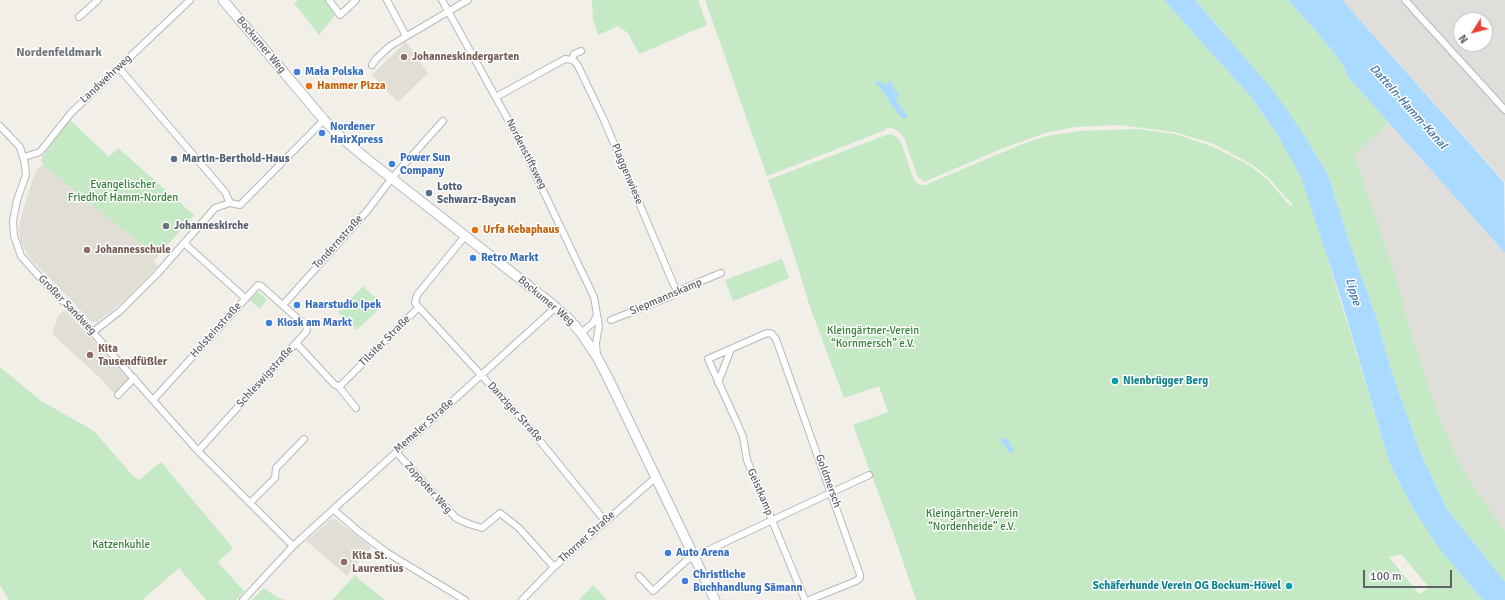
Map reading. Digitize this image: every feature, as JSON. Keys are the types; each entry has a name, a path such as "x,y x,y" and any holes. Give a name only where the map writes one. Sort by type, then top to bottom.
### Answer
{"main road":[{"name":"Bockumer Weg","path":"223,0 324,120 357,150 464,236 556,307 581,333 597,357 715,600"}],"street":[{"name":"Landwehrweg","path":"24,157 40,152 71,113 190,0"},
{"path":"329,0 340,15 356,0"},
{"path":"388,0 406,36"},
{"name":"Nordenstiftsweg","path":"442,0 535,171 594,296 599,326 596,343 597,357"},
{"path":"372,65 383,52 406,36 468,0"},
{"path":"1405,0 1505,110"},
{"path":"79,17 94,1"},
{"path":"496,98 565,59 572,60 574,54 581,51"},
{"name":"Plaggenwiese","path":"572,60 578,66 589,88 678,292"},
{"path":"119,68 225,192 230,203"},
{"path":"93,332 131,300 157,274 215,208 230,203 240,205 324,120"},
{"name":"Tondernstraße","path":"283,305 443,121"},
{"name":"Großer Sandweg","path":"0,126 16,142 24,157 26,175 17,200 13,221 14,236 18,250 25,261 93,332 198,451 293,546"},
{"name":"Tilsiter Straße","path":"339,387 418,308 415,303 417,295 464,236"},
{"path":"184,244 245,298"},
{"name":"Siepmannskamp","path":"611,320 669,297 721,273"},
{"name":"Holsteinstraße","path":"153,400 256,286 259,285 283,305"},
{"name":"Schleswigstraße","path":"198,451 306,332 307,327 283,305"},
{"name":"Memeler Straße","path":"243,600 293,546 556,307"},
{"name":"Danziger Straße","path":"418,308 527,425 605,521"},
{"path":"581,333 593,323 597,314"},
{"name":"Geistkamp","path":"772,334 767,333 708,359 738,425 743,438 746,460 805,600"},
{"name":"Goldmersch","path":"772,334 776,339 832,492 860,578 809,600"},
{"path":"296,343 334,384 339,387 356,408"},
{"path":"718,383 731,349"},
{"path":"118,396 134,378"},
{"path":"250,503 275,478 276,468 304,439"},
{"name":"Zoppoter Weg","path":"396,452 456,518 468,524 482,528 500,513 518,528 554,567"},
{"path":"639,576 653,591 687,560 694,556 868,474"},
{"name":"Thorner Straße","path":"522,600 554,567 655,478"},
{"path":"333,509 386,552 465,600"}],"shaded area":[{"path":"1342,0 1505,0 1505,182"},
{"name":"Johanneskindergarten","path":"406,42 428,73 398,102 372,75"},
{"path":"1389,123 1505,253 1505,531 1468,479 1456,456 1437,411 1413,340 1396,276 1354,154"},
{"name":"Johannesschule","path":"43,165 157,257 154,261 158,266 123,302 97,322 92,322 29,257 21,243 19,230 20,220 33,178 37,169"},
{"name":"Kita Tausendfüßler","path":"64,311 67,312 129,380 116,395 97,375 52,334 59,314"},
{"name":"Kita St. Laurentius","path":"335,519 371,547 347,576 306,541 330,520"}],"green space":[{"path":"297,0 325,0 336,14 319,35 294,3"},
{"path":"592,0 698,0 707,25 639,54 628,33 618,26 598,35 593,19"},
{"path":"705,0 1164,0 1247,92 1276,132 1291,157 1301,177 1312,207 1392,468 1412,507 1441,551 1483,600 916,600 894,535 853,425 888,412 879,386 844,398 810,307 790,242 768,180 889,134 898,138 902,145 914,180 919,185 925,185 1020,145 1046,136 1080,131 1137,129 1175,134 1214,147 1249,165 1268,180 1290,206 1293,205 1269,178 1251,164 1214,144 1175,132 1119,125 1074,127 1045,133 1001,149 924,182 918,177 904,138 898,131 889,127 883,131 767,176","holes":["1401,554 1427,585 1427,589 1419,594 1389,557"]},
{"path":"1195,0 1288,0 1344,66 1347,76 1389,123 1354,154 1396,276 1413,340 1437,411 1456,456 1468,479 1505,531 1505,582 1447,509 1421,454 1390,367 1378,322 1350,244 1328,175 1306,138 1223,32"},
{"name":"Evangelischer Friedhof Hamm-Norden","path":"70,120 109,157 118,148 194,215 157,257 43,165 41,159"},
{"path":"782,259 789,278 733,301 725,280"},
{"path":"363,286 383,305 357,330 338,312"},
{"path":"258,292 267,300 260,309 250,300"},
{"name":"Katzenkuhle","path":"0,367 41,401 94,431 132,475 139,480 161,462 233,548 218,562 244,591 236,600 206,600 179,568 142,600 9,600 0,585"},
{"path":"355,575 360,580 385,600 332,600"},
{"path":"593,585 607,600 579,600"},
{"path":"264,588 278,598 287,600 252,600"}],"water":[{"name":"Lippe","path":"1164,0 1195,0 1275,93 1306,138 1328,175 1350,244 1378,322 1390,367 1421,454 1447,509 1505,582 1505,600 1483,600 1441,551 1412,507 1392,468 1386,451 1341,299 1301,177 1276,132 1247,92"},
{"name":"Datteln-Hamm-Kanal","path":"1288,0 1342,0 1504,182 1505,253 1347,76 1344,66"},
{"path":"875,81 880,81 885,85 891,81 895,91 899,93 896,101 908,117 903,119 890,104 889,100"},
{"path":"1001,438 1009,441 1014,450 1013,452 1008,452 1006,447 1001,443"}],"place":[{"name":"Johanneskindergarten","path":"404,57"},
{"name":"Mała Polska","path":"297,72"},
{"name":"Hammer Pizza","path":"309,86"},
{"name":"Nordener HairXpress","path":"322,133"},
{"name":"Martin-Berthold-Haus","path":"174,159"},
{"name":"Power Sun Company","path":"392,164"},
{"name":"Lotto Schwarz-Baycan","path":"429,193"},
{"name":"Johanneskirche","path":"166,226"},
{"name":"Urfa Kebaphaus","path":"475,230"},
{"name":"Johannesschule","path":"87,250"},
{"name":"Retro Markt","path":"473,258"},
{"name":"Haarstudio Ipek","path":"297,305"},
{"name":"Kiosk am Markt","path":"269,323"},
{"name":"Kita Tausendfüßler","path":"90,355"},
{"name":"Nienbrügger Berg","path":"1115,381"},
{"name":"Auto Arena","path":"668,553"},
{"name":"Kita St. Laurentius","path":"344,562"},
{"name":"Christliche Buchhandlung Sämann","path":"685,581"},
{"name":"Schäferhunde Verein OG Bockum-Hövel","path":"1289,586"}],"district":[{"name":"Nordenfeldmark","path":"59,53"}],"park label":[{"name":"Kleingärtner-Verein “Kornmersch” e.V.","path":"873,337"},
{"name":"Kleingärtner-Verein “Nordenheide” e.V.","path":"972,520"}]}
